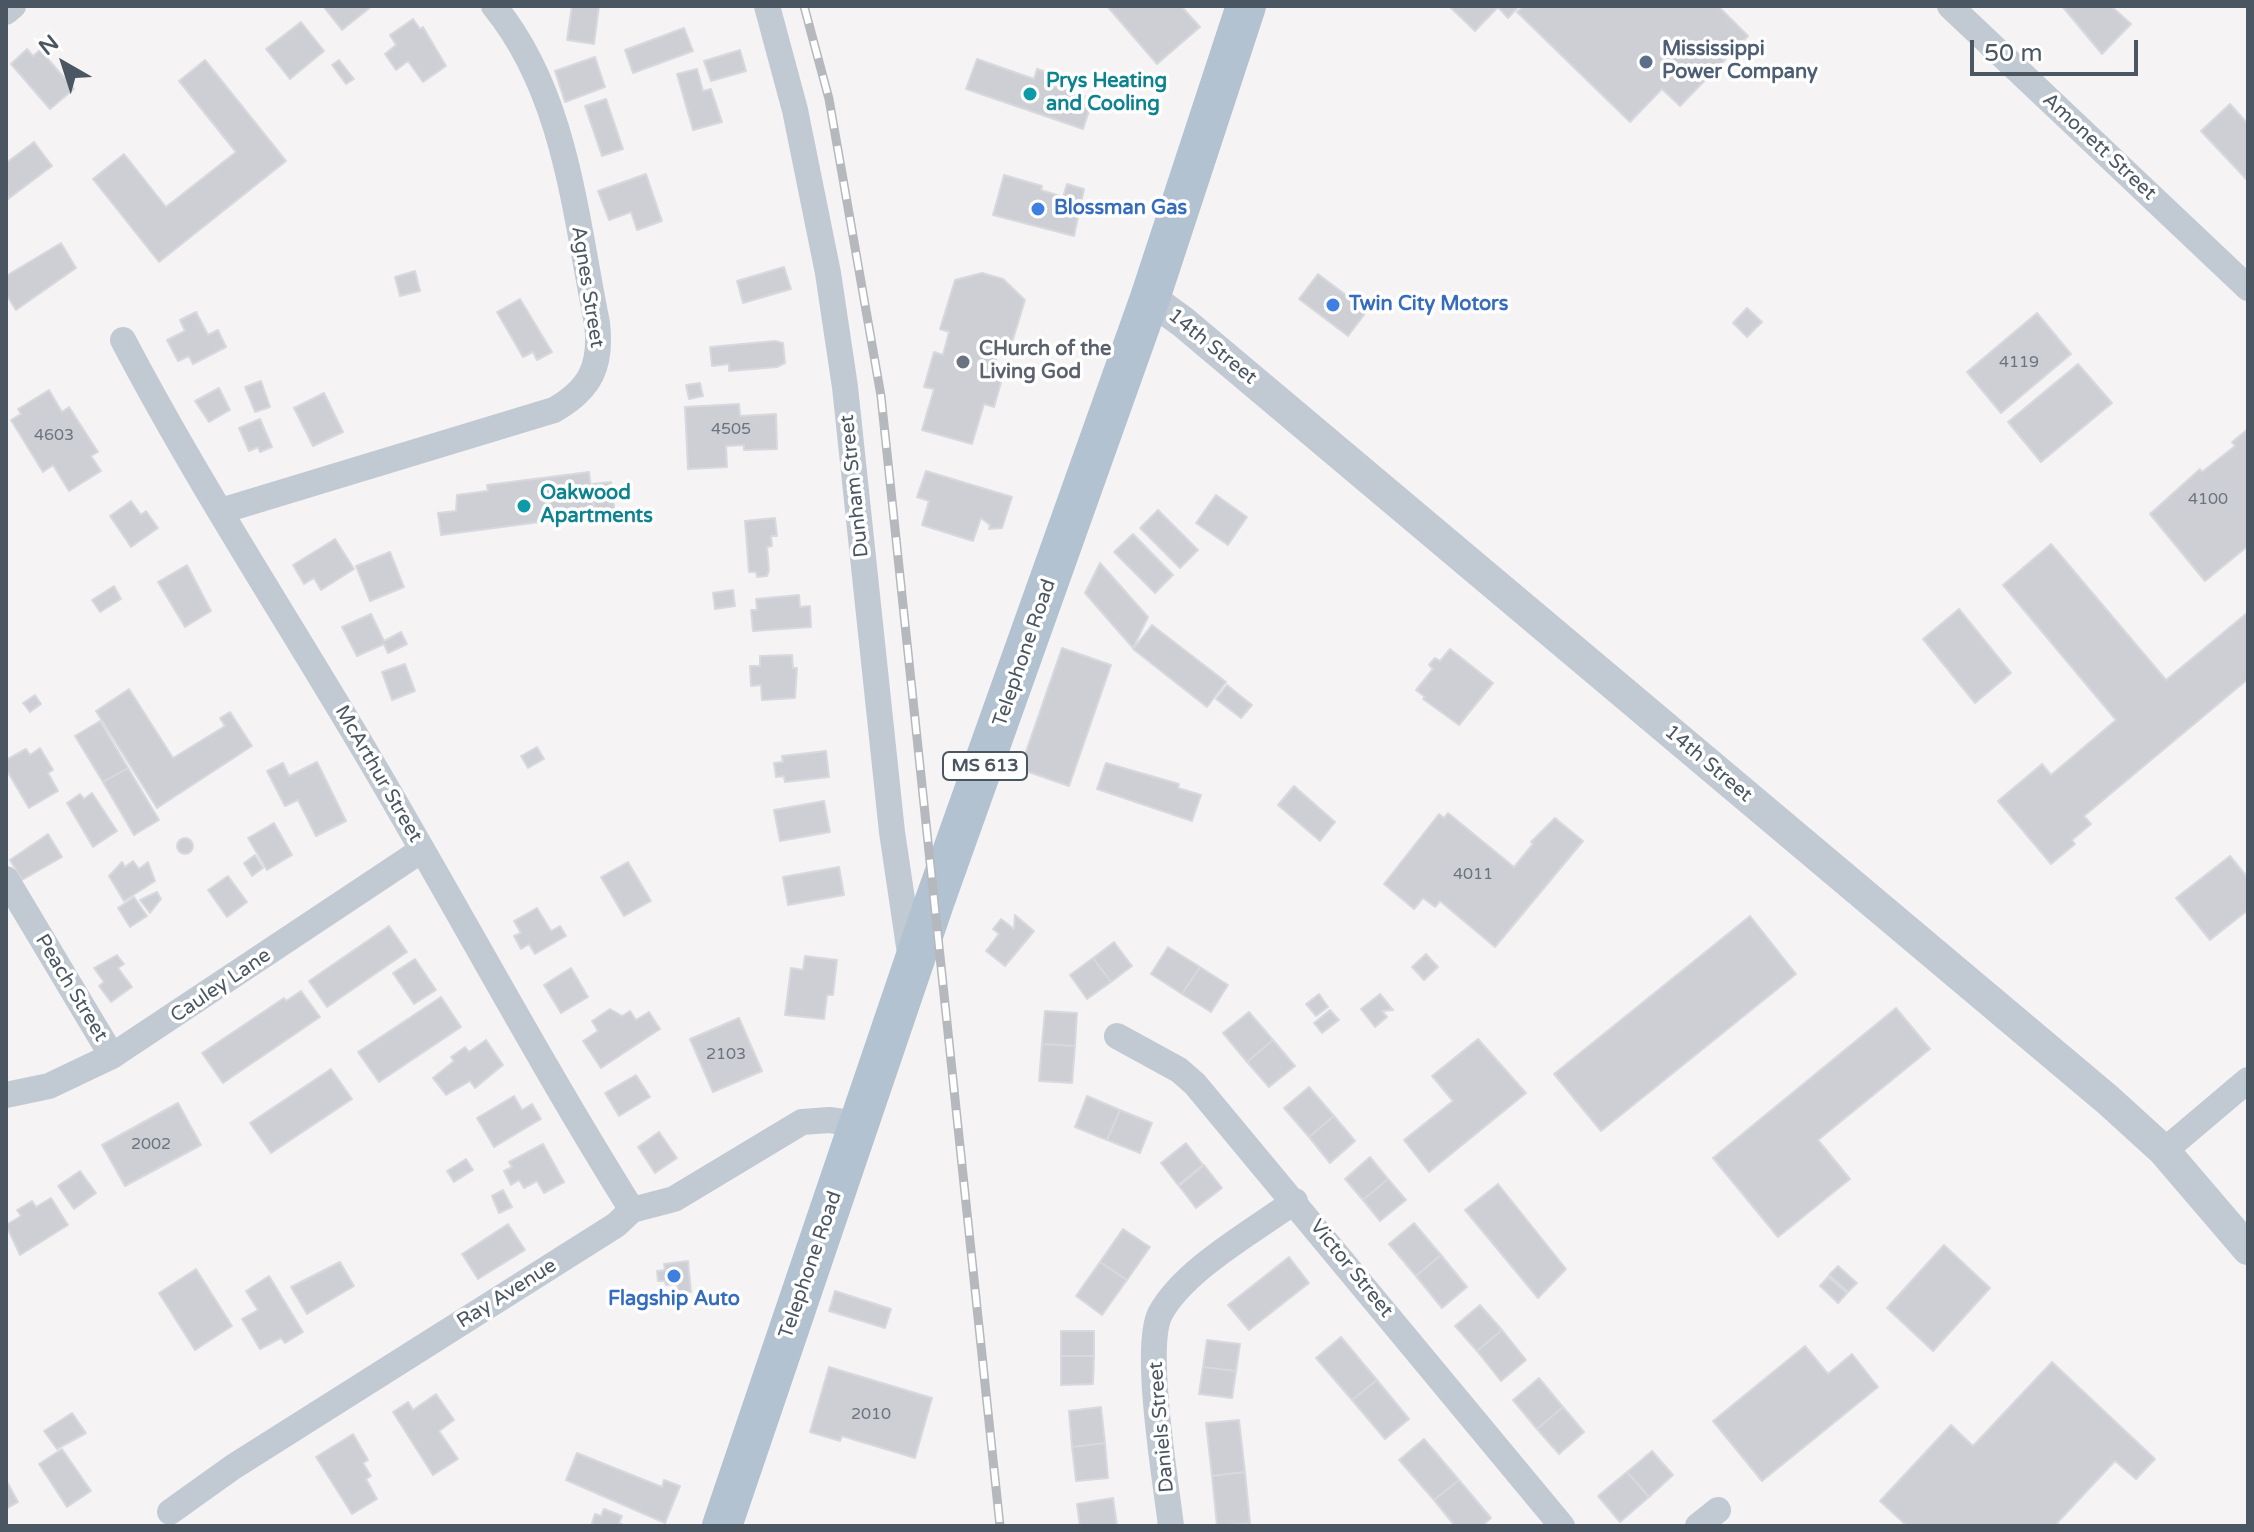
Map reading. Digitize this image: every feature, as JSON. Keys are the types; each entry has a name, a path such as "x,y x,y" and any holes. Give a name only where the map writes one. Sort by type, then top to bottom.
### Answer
{"main road":[{"name":"Telephone Road","path":"722,1526 912,971 1150,298 1246,6"}],"street":[{"path":"6,12 13,6"},
{"name":"Agnes Street","path":"221,511 554,410 575,398 597,367 598,335 549,103 534,64 494,6"},
{"name":"Dunham Street","path":"767,6 798,125 839,344 892,832 912,971"},
{"name":"Amonett Street","path":"1950,6 2248,288"},
{"name":"14th Street","path":"1150,298 1183,322 2164,1151 2248,1249"},
{"name":"McArthur Street","path":"123,340 172,432 422,850 579,1125 632,1210"},
{"name":"Cauley Lane","path":"6,1095 49,1086 112,1056 422,850"},
{"name":"Peach Street","path":"6,879 112,1056"},
{"name":"Victor Street","path":"1117,1036 1168,1064 1195,1084 1562,1526"},
{"path":"2164,1151 2248,1080"},
{"name":"Ray Avenue","path":"170,1512 233,1467 616,1225 632,1210 659,1206 674,1199 802,1122 829,1120 859,1124"},
{"name":"Daniels Street","path":"1171,1526 1157,1413 1159,1316 1186,1281 1295,1201"}],"building":[{"path":"323,6 372,6 342,30"},
{"path":"572,6 599,6 594,44 567,40"},
{"path":"1107,6 1181,6 1200,27 1157,64"},
{"path":"1449,6 1519,6 1508,18 1498,7 1475,31"},
{"name":"Mississippi Power Company","path":"1524,6 1718,6 1748,36 1680,106 1662,89 1630,122 1517,12"},
{"path":"2062,6 2111,6 2131,24 2102,54"},
{"path":"413,19 420,29 423,27 446,66 423,82 408,61 396,70 385,54 396,45 390,35"},
{"path":"301,22 324,51 290,79 266,49"},
{"path":"684,28 693,51 633,73 625,50"},
{"path":"27,49 33,56 40,50 74,89 50,109 11,64"},
{"path":"740,50 746,71 711,81 704,61"},
{"path":"595,57 605,87 565,102 555,71"},
{"name":"Prys Heating and Cooling","path":"977,59 1034,79 1037,69 1049,73 1046,83 1093,99 1083,129 966,89"},
{"path":"205,60 286,161 159,262 93,179 124,154 166,207 236,152 179,81"},
{"path":"339,60 354,79 346,84 332,65"},
{"path":"697,69 703,91 711,89 722,122 693,130 677,74"},
{"path":"606,99 623,149 602,156 585,106"},
{"path":"2230,104 2248,124 2247,180 2201,131"},
{"path":"34,142 52,166 8,199 6,163"},
{"path":"646,174 662,221 637,230 631,212 609,220 598,191"},
{"name":"Blossman Gas","path":"1004,175 1042,186 1041,190 1063,197 1067,184 1084,189 1074,236 993,215"},
{"path":"61,243 76,268 16,310 6,294 6,276"},
{"path":"784,267 791,289 743,303 737,281"},
{"path":"415,271 420,291 400,296 395,277"},
{"name":"CHurch of the Living God","path":"982,273 1003,279 1025,300 1010,349 1000,346 993,369 1004,372 994,407 984,404 972,444 922,430 934,389 924,387 934,352 943,355 949,332 940,329 955,280"},
{"name":"Twin City Motors","path":"1318,274 1367,311 1348,336 1299,299"},
{"path":"520,299 552,352 537,360 533,352 523,357 497,312"},
{"path":"1747,308 1762,322 1747,337 1733,323"},
{"path":"196,312 208,335 218,330 226,347 193,364 189,356 178,361 167,340 185,331 180,320"},
{"path":"2037,313 2071,354 2001,413 1967,372"},
{"path":"775,341 783,343 785,363 777,367 729,371 729,364 712,366 710,347"},
{"path":"2078,364 2112,403 2041,462 2008,422"},
{"path":"261,381 270,407 255,412 245,387"},
{"path":"700,383 703,396 689,399 686,385"},
{"path":"219,388 230,410 209,422 195,401"},
{"path":"49,390 62,412 69,407 98,452 91,456 101,471 69,491 53,465 43,472 11,420 21,414 18,409"},
{"path":"324,393 343,432 313,446 294,408"},
{"path":"739,404 740,416 776,414 777,449 744,450 744,445 726,446 727,467 688,469 685,407"},
{"path":"260,419 272,447 260,452 258,447 249,451 239,428"},
{"path":"2248,429 2248,546 2205,581 2150,514 2200,469 2202,472 2235,446 2232,442"},
{"path":"926,471 1012,497 1002,528 989,529 990,525 981,518 973,541 922,525 929,501 917,497"},
{"name":"Oakwood Apartments","path":"589,472 594,515 441,535 438,513 456,511 457,495 488,491 487,485"},
{"path":"611,482 615,514 595,516 592,484"},
{"path":"1216,495 1247,517 1228,545 1196,523"},
{"path":"131,501 141,515 146,511 158,528 131,547 110,516"},
{"path":"1158,510 1198,550 1180,568 1140,528"},
{"path":"775,518 777,536 771,536 772,546 767,547 769,570 767,576 757,577 756,572 749,572 745,521"},
{"path":"1133,534 1173,575 1155,593 1114,552"},
{"path":"335,539 354,569 321,590 314,578 304,584 293,565"},
{"path":"2051,544 2166,680 2247,613 2248,679 2084,816 2091,824 2072,840 2075,844 2051,864 1998,801 2042,764 2051,775 2116,720 2003,585"},
{"path":"390,552 404,587 370,601 356,566"},
{"path":"1100,563 1148,617 1133,648 1085,593"},
{"path":"187,565 211,611 185,627 158,582"},
{"path":"114,586 121,599 100,612 92,600"},
{"path":"733,590 735,606 715,609 713,593"},
{"path":"799,595 800,607 810,606 811,627 753,631 751,610 757,610 756,599"},
{"path":"1959,609 2011,673 1975,703 1923,639"},
{"path":"371,614 384,641 401,632 407,644 388,653 384,644 357,656 342,627"},
{"path":"1152,625 1226,682 1207,707 1133,649"},
{"path":"1062,648 1111,665 1069,786 1020,769"},
{"path":"1450,649 1493,683 1459,725 1423,699 1425,697 1416,690 1433,669 1429,665 1435,658 1440,661"},
{"path":"792,655 793,668 797,668 795,698 762,700 761,685 751,686 750,666 760,666 760,656"},
{"path":"405,664 415,691 392,700 382,672"},
{"path":"1227,685 1252,705 1241,718 1216,699"},
{"path":"129,689 173,758 225,726 220,718 230,712 252,746 157,808 96,711"},
{"path":"35,695 41,704 30,712 23,703"},
{"path":"100,721 128,768 103,782 75,736"},
{"path":"537,747 544,759 528,768 521,756"},
{"path":"40,748 53,770 48,773 58,791 29,808 6,769 6,760 26,749 30,755"},
{"path":"826,751 829,777 785,782 784,776 776,777 774,763 783,762 782,756"},
{"path":"317,762 346,821 316,836 298,800 285,806 267,771 283,763 289,776"},
{"path":"1106,763 1179,784 1178,788 1201,795 1192,821 1097,789"},
{"path":"128,768 159,820 134,835 103,782"},
{"path":"1294,786 1335,822 1320,841 1278,805"},
{"path":"92,793 117,831 93,847 67,803 80,794 84,799"},
{"path":"824,801 830,832 780,841 774,810"},
{"path":"1448,813 1514,867 1533,844 1531,842 1555,818 1583,841 1495,947 1440,901 1435,907 1423,898 1414,909 1384,884 1439,814 1444,818"},
{"path":"274,823 292,855 267,870 248,838"},
{"path":"48,834 62,857 22,880 10,860"},
{"path":"185,838 191,840 191,852 185,854 179,852 177,846 179,840"},
{"path":"255,855 263,868 252,876 244,863"},
{"path":"2230,856 2248,878 2248,910 2210,940 2176,898"},
{"path":"133,861 139,869 148,862 155,881 124,901 109,876 122,862 125,867"},
{"path":"628,862 651,901 624,916 601,877"},
{"path":"839,867 844,895 788,905 783,877"},
{"path":"228,876 247,902 227,917 208,890"},
{"path":"157,892 161,899 150,913 140,900"},
{"path":"134,897 147,916 130,927 118,908"},
{"path":"537,908 551,931 560,926 566,936 535,954 529,944 521,949 514,936 521,933 514,921"},
{"path":"1015,915 1034,931 1005,966 986,951 999,934 993,929 1001,919 1014,929"},
{"path":"1750,916 1796,974 1601,1131 1554,1074"},
{"path":"389,926 407,952 327,1007 309,981"},
{"path":"1114,942 1132,966 1111,982 1093,958"},
{"path":"1168,947 1200,967 1182,994 1151,974"},
{"path":"1426,954 1438,967 1424,980 1412,967"},
{"path":"117,955 124,964 118,968 132,987 111,1002 99,986 104,982 94,968"},
{"path":"805,956 837,960 833,995 827,995 824,1019 785,1015 791,968 803,970"},
{"path":"1093,958 1111,982 1087,999 1070,975"},
{"path":"415,959 436,990 414,1004 393,973"},
{"path":"1200,967 1228,985 1211,1012 1182,994"},
{"path":"571,968 588,997 561,1013 544,985"},
{"path":"301,991 320,1017 223,1083 202,1053 284,998 286,1001"},
{"path":"1319,994 1328,1007 1316,1016 1306,1004"},
{"path":"1380,994 1393,1010 1382,1011 1387,1017 1375,1027 1361,1009"},
{"path":"441,997 461,1027 379,1082 358,1052"},
{"path":"1896,1008 1930,1049 1818,1140 1850,1179 1778,1237 1713,1158"},
{"path":"610,1009 622,1016 630,1011 636,1020 649,1012 660,1029 601,1068 583,1041 598,1031 592,1021"},
{"path":"1330,1010 1339,1020 1322,1033 1314,1023"},
{"path":"1045,1011 1077,1013 1075,1046 1042,1044"},
{"path":"1249,1012 1273,1040 1247,1062 1223,1033"},
{"path":"739,1018 762,1071 713,1092 690,1039"},
{"path":"1478,1039 1526,1093 1429,1172 1404,1140 1453,1101 1432,1076"},
{"path":"486,1040 503,1065 475,1088 470,1081 446,1095 433,1078 454,1061 451,1057 465,1047 469,1052"},
{"path":"1273,1040 1295,1066 1269,1087 1247,1062"},
{"path":"1042,1044 1075,1046 1072,1083 1039,1081"},
{"path":"331,1069 352,1099 271,1153 250,1123"},
{"path":"636,1075 650,1097 619,1116 605,1093"},
{"path":"1309,1087 1334,1116 1309,1137 1284,1108"},
{"path":"514,1096 522,1110 532,1104 541,1119 494,1147 477,1118"},
{"path":"1087,1096 1120,1110 1107,1140 1075,1127"},
{"path":"178,1103 201,1145 125,1186 102,1145"},
{"path":"1120,1110 1152,1123 1140,1153 1107,1140"},
{"path":"1334,1116 1355,1141 1330,1163 1309,1137"},
{"path":"659,1132 677,1158 655,1173 638,1147"},
{"path":"1186,1143 1203,1165 1178,1185 1161,1163"},
{"path":"543,1144 564,1182 544,1193 537,1181 524,1188 519,1180 511,1185 504,1171 512,1167 509,1162"},
{"path":"1370,1157 1388,1179 1363,1200 1345,1179"},
{"path":"466,1159 473,1170 454,1182 447,1171"},
{"path":"1204,1165 1222,1188 1196,1208 1179,1186"},
{"path":"80,1171 96,1193 74,1209 58,1186"},
{"path":"1388,1179 1406,1200 1380,1221 1363,1200"},
{"path":"1498,1184 1566,1269 1538,1298 1465,1210"},
{"path":"503,1190 512,1207 499,1213 492,1196"},
{"path":"51,1198 68,1225 20,1255 6,1225 21,1216 17,1210 32,1201 36,1207"},
{"path":"1414,1223 1441,1255 1416,1276 1389,1244"},
{"path":"508,1224 525,1250 478,1279 462,1254"},
{"path":"1123,1229 1150,1247 1127,1280 1100,1262"},
{"path":"1944,1245 1990,1288 1933,1351 1887,1308"},
{"path":"1441,1255 1467,1287 1442,1308 1416,1276"},
{"path":"1289,1257 1309,1283 1249,1330 1228,1305"},
{"name":"Flagship Auto","path":"688,1261 691,1292 678,1293 677,1284 666,1285 665,1281 658,1281 657,1271 665,1270 664,1264"},
{"path":"340,1262 354,1286 307,1314 291,1287"},
{"path":"1100,1262 1127,1280 1102,1315 1076,1296"},
{"path":"1838,1266 1857,1283 1848,1292 1829,1275"},
{"path":"196,1269 232,1326 195,1350 159,1293"},
{"path":"269,1276 303,1332 285,1343 281,1338 260,1349 242,1319 258,1310 246,1291"},
{"path":"1828,1277 1847,1293 1838,1303 1820,1286"},
{"path":"835,1291 891,1309 885,1328 829,1311"},
{"path":"1480,1305 1502,1330 1477,1351 1455,1326"},
{"path":"1502,1330 1526,1360 1501,1381 1477,1351"},
{"path":"1061,1331 1094,1331 1094,1356 1061,1356"},
{"path":"1341,1337 1377,1380 1352,1400 1316,1358"},
{"path":"1207,1340 1240,1344 1236,1371 1203,1367"},
{"path":"1805,1346 1828,1374 1852,1354 1878,1387 1762,1481 1713,1421"},
{"path":"1061,1356 1094,1356 1093,1384 1061,1385"},
{"path":"2052,1362 2155,1459 2136,1479 2115,1461 2057,1523 2060,1526 1907,1526 1880,1501 1951,1425 1973,1446"},
{"path":"829,1367 932,1398 915,1458 842,1436 840,1441 810,1432"},
{"path":"1203,1367 1236,1371 1232,1398 1199,1394"},
{"path":"1539,1378 1563,1407 1537,1429 1513,1400"},
{"path":"1377,1380 1409,1419 1385,1439 1352,1400"},
{"path":"436,1394 454,1420 439,1431 458,1459 433,1475 393,1412 408,1402 413,1410"},
{"path":"1101,1407 1105,1443 1072,1447 1069,1411"},
{"path":"1563,1407 1584,1432 1559,1454 1537,1429"},
{"path":"72,1413 86,1433 57,1449 44,1431"},
{"path":"1239,1420 1245,1472 1212,1476 1206,1423"},
{"path":"353,1434 368,1460 363,1463 371,1476 366,1479 377,1499 352,1514 316,1457"},
{"path":"1424,1439 1459,1480 1434,1500 1399,1460"},
{"path":"1105,1443 1108,1478 1076,1481 1072,1447"},
{"path":"62,1449 91,1491 67,1507 39,1464"},
{"path":"1652,1451 1673,1475 1649,1497 1627,1472"},
{"path":"577,1453 662,1487 664,1480 680,1486 665,1523 566,1480"},
{"path":"1245,1472 1250,1523 1217,1526 1212,1476"},
{"path":"1627,1472 1649,1497 1620,1522 1598,1496"},
{"path":"6,1480 18,1502 6,1509"},
{"path":"1459,1480 1491,1518 1482,1526 1455,1526 1434,1500"},
{"path":"1113,1498 1117,1526 1080,1526 1077,1504"},
{"path":"604,1509 622,1516 619,1523 625,1526 591,1526 595,1514 601,1516"}],"railway":[{"path":"804,6 829,99 881,396 1000,1526"}],"place":[{"name":"Mississippi Power Company","path":"1646,62"},
{"name":"Prys Heating and Cooling","path":"1030,94"},
{"name":"Blossman Gas","path":"1038,209"},
{"name":"Twin City Motors","path":"1333,305"},
{"name":"CHurch of the Living God","path":"963,362"},
{"name":"Oakwood Apartments","path":"524,506"},
{"name":"Flagship Auto","path":"674,1276"}]}
